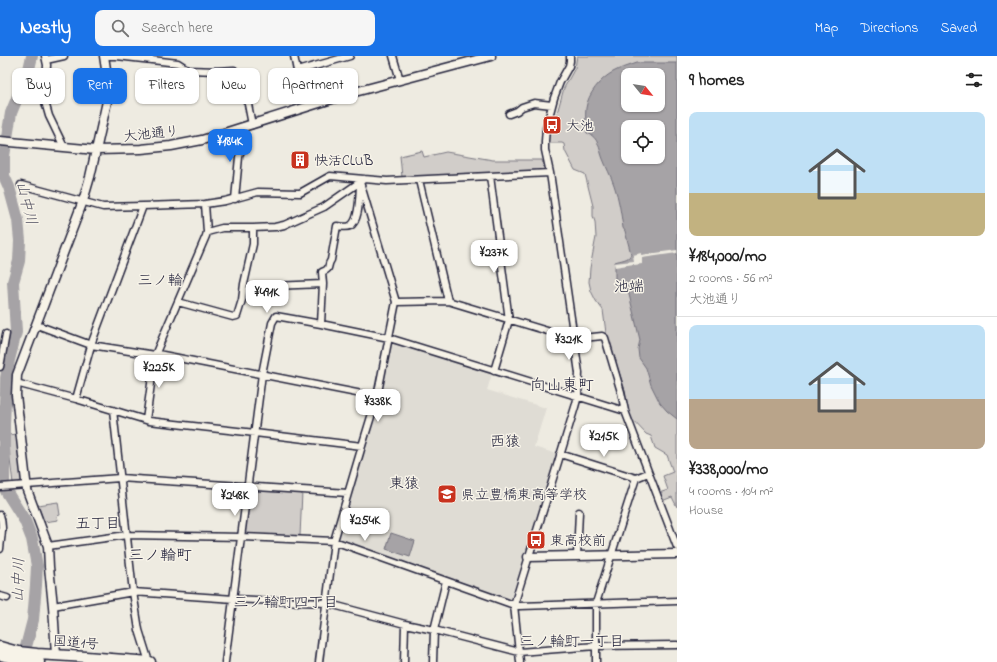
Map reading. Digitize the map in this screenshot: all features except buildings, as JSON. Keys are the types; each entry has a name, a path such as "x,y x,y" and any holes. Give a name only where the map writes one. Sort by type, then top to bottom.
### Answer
{"highway":[{"name":"国道1号","path":"2,653 36,659 56,655 150,662"}],"street":[{"path":"64,56 46,58 45,102 49,116 64,147"},
{"path":"56,655 48,546 26,486 16,383 17,375 83,201 108,97 109,88 105,56 178,63 188,70 234,70 238,84 248,104 252,124"},
{"path":"294,56 297,71 348,56"},
{"path":"393,56 400,80"},
{"name":"大池通り","path":"0,141 96,150 141,150 171,146 202,140 351,93 491,56"},
{"path":"520,662 514,605 578,396 579,373 550,173 545,150 546,128 552,105 560,82 569,66 570,56"},
{"path":"509,114 534,103 552,105"},
{"path":"235,199 239,157 244,140 241,128"},
{"path":"21,185 103,207 205,204 235,199 258,192 300,193 330,176 362,181 388,181 550,173"},
{"path":"490,176 509,320 494,371"},
{"path":"419,180 448,301"},
{"path":"207,232 222,228 275,227 284,225 324,207 362,181"},
{"path":"322,324 322,272 327,270 332,260 337,226 346,227 353,224 358,210 362,181"},
{"path":"320,662 334,541 377,397 396,302 362,181"},
{"path":"146,420 155,355 206,236 205,204"},
{"path":"76,399 91,345 143,206"},
{"path":"178,302 233,317 237,316 242,300 253,244 253,228"},
{"path":"272,286 322,284"},
{"path":"396,302 448,301 574,340 602,336 605,338 625,411 677,547"},
{"path":"225,662 262,374 272,323 276,316 389,338 625,411"},
{"path":"37,325 91,345 155,355 158,354 377,397"},
{"path":"0,338 6,334 0,367"},
{"path":"16,383 146,420 362,446"},
{"path":"113,410 138,630 150,662"},
{"path":"560,454 636,478 648,473"},
{"path":"0,487 120,478 348,493"},
{"path":"596,662 596,603 636,478"},
{"path":"578,556 579,512"},
{"path":"0,516 2,521 0,548"},
{"path":"48,546 127,535 242,537 334,541 514,605 677,601"},
{"path":"528,557 677,554"},
{"path":"433,662 434,630 446,581"},
{"path":"53,606 133,592 234,599 326,603 519,652 596,646 677,645"},
{"path":"0,596 7,598"},
{"path":"404,624 404,662"}],"shaded area":[{"path":"577,56 677,56 677,507 672,497 662,501 659,493 668,490 663,476 673,472 667,455 655,448 651,436 646,434 630,417 624,387 606,333 603,310 591,291 589,282 590,268 596,237 593,206 585,174 575,170 565,151 564,144 548,143 549,130 552,131 564,88 575,68"},
{"path":"636,63 677,63 677,419 660,403 651,385 646,368 639,358 638,349 640,340 626,282 618,283 615,278 615,262 626,259 631,254 623,228 619,201 598,144 594,137 587,133 586,108 589,97 599,83 608,75 621,68"},
{"path":"422,151 424,157 446,152 493,160 542,160 544,168 542,171 407,178 402,177 400,156"},
{"name":"県立豊橋東高等学校","path":"392,342 492,374 487,390 546,408 534,447 557,454 511,598 507,599 339,539 338,535 381,396"},
{"path":"16,434 22,480 21,483 13,483 10,460 9,435"},
{"path":"252,488 302,492 300,536 247,535 245,533 250,491"},
{"path":"58,502 60,515 57,516 58,520 44,522 38,505"},
{"path":"391,533 415,541 410,557 386,549"}],"pier":[{"path":"677,250 677,253 642,258 642,264 615,267 614,263 634,261 633,255 641,253 641,255"}],"waterway":[{"name":"山中川","path":"22,662 33,620 37,566 32,539 25,521 6,491 4,482 6,378 16,332 13,282 19,261 20,241 18,220 9,187 4,176 4,156 11,113 29,69 32,56"}],"place":[{"name":"大池","path":"552,125"},
{"name":"快活CLUB","path":"300,160"},
{"name":"県立豊橋東高等学校","path":"447,494"},
{"name":"東高校前","path":"536,540"}],"district":[{"name":"三ノ輪","path":"160,280"},
{"name":"池端","path":"629,286"},
{"name":"向山東町","path":"562,384"},
{"name":"西猿","path":"505,441"},
{"name":"東猿","path":"404,483"},
{"name":"五丁目","path":"98,523"},
{"name":"三ノ輪町","path":"160,554"},
{"name":"三ノ輪町四丁目","path":"286,602"},
{"name":"三ノ輪町一丁目","path":"572,641"}]}
